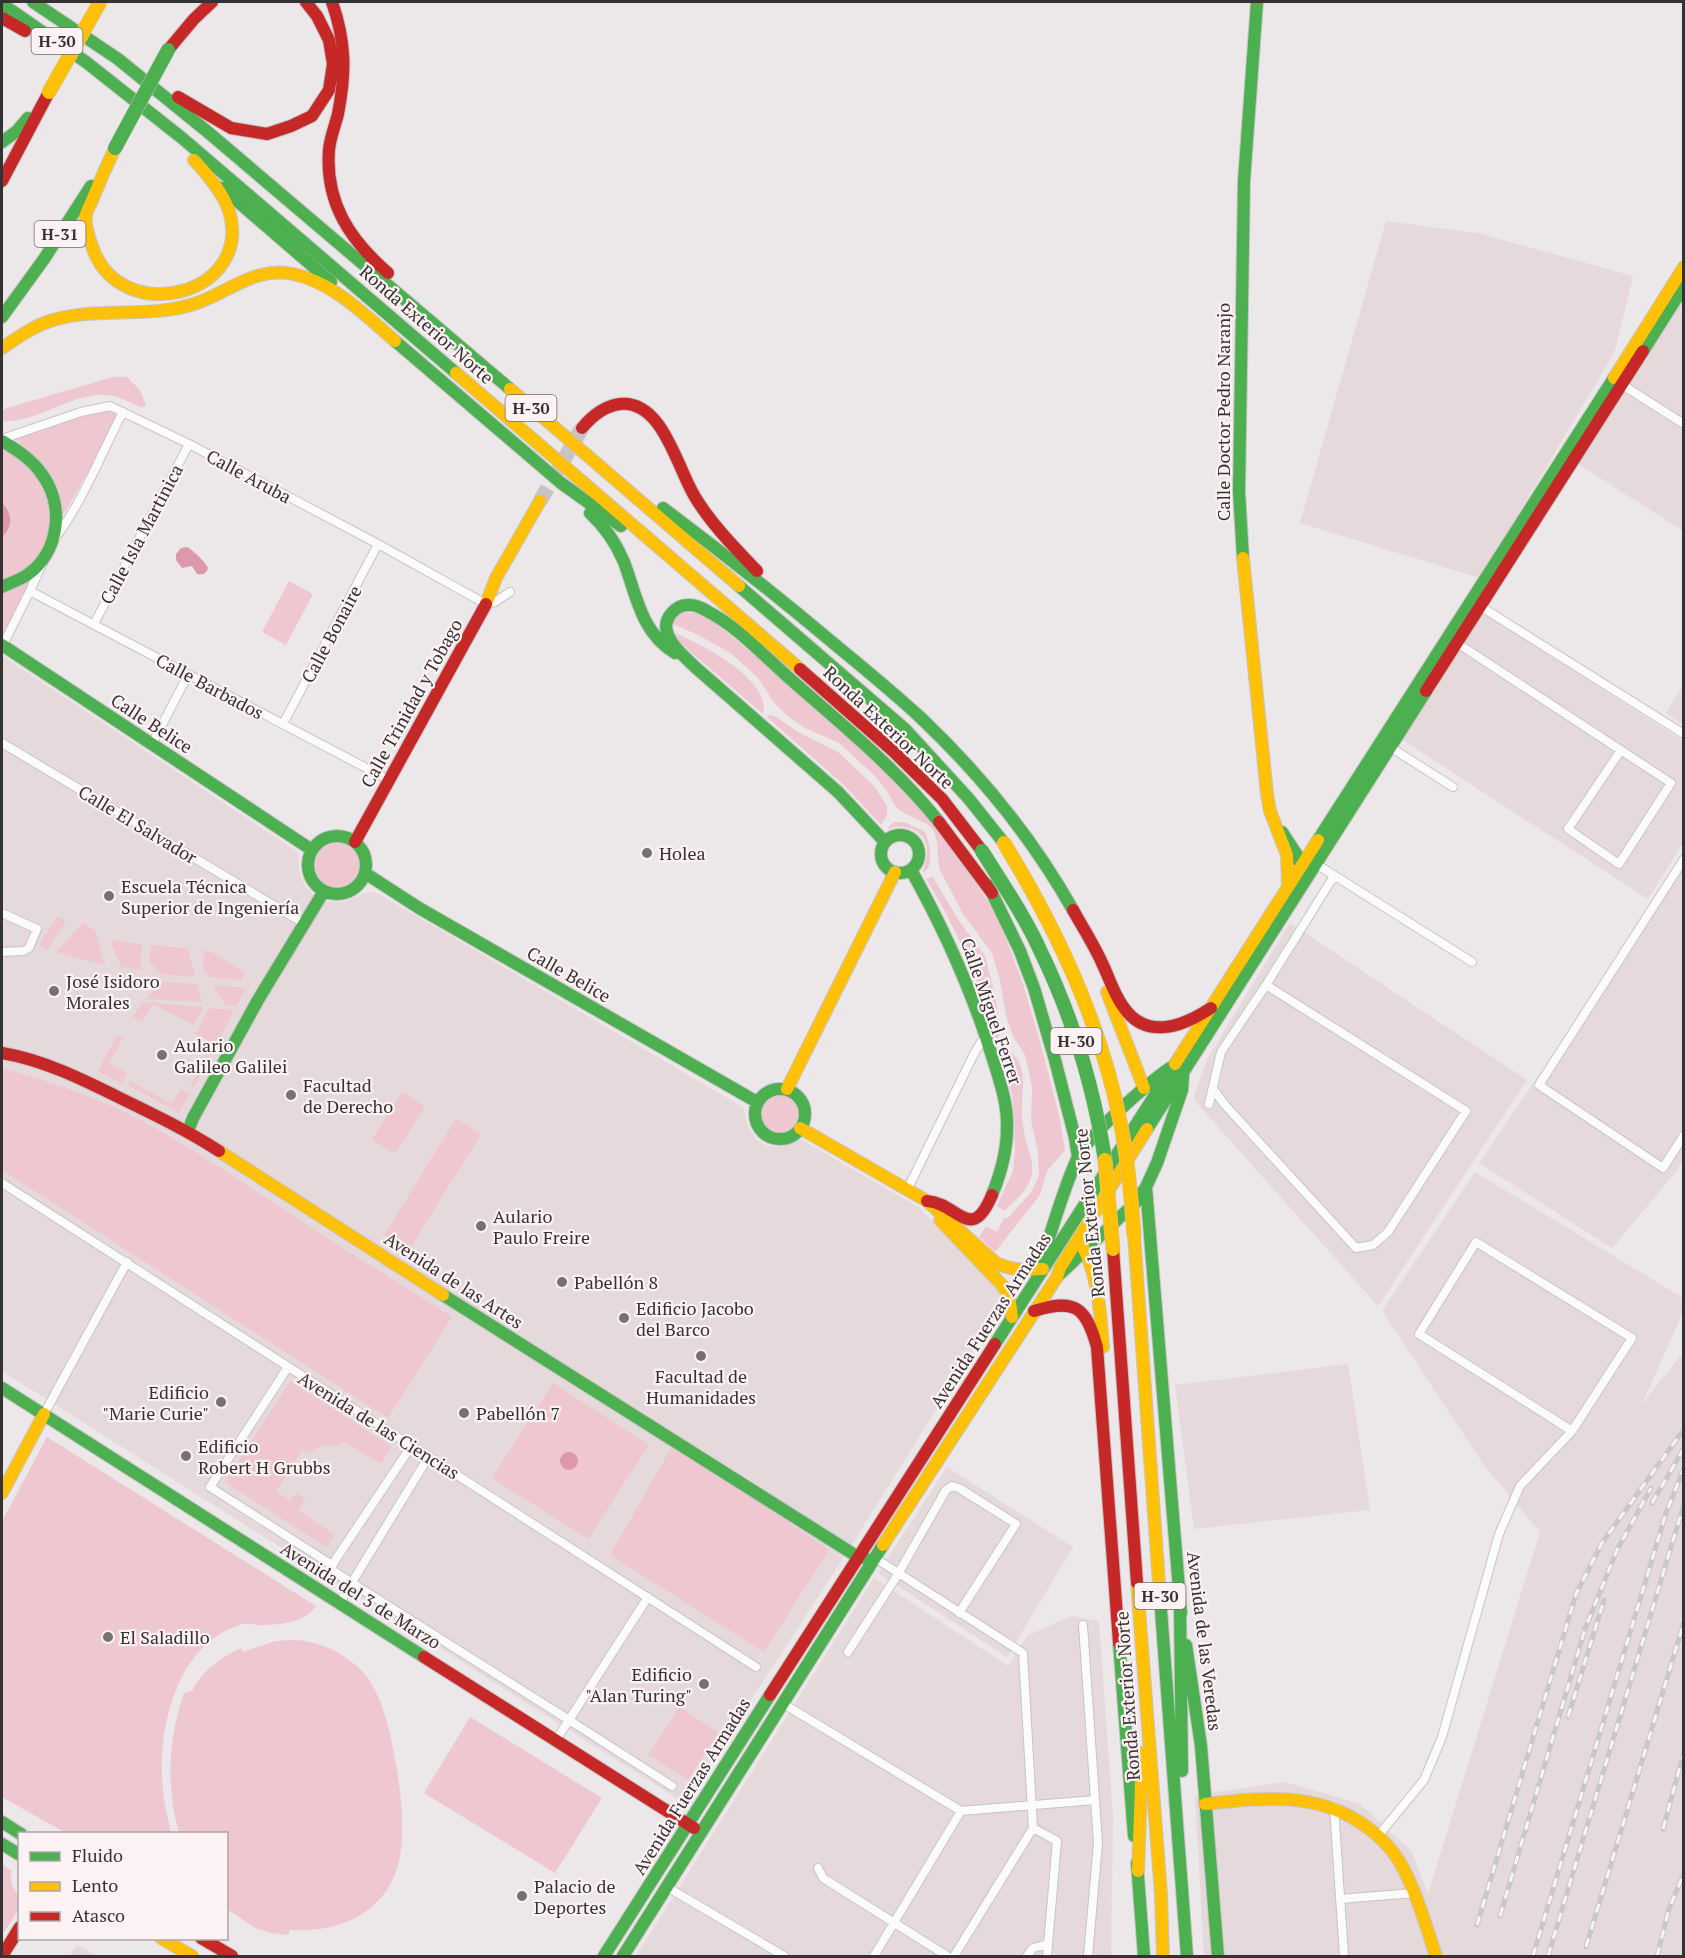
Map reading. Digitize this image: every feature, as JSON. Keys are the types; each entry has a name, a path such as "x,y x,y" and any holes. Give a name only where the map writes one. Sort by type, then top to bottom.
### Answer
{"main road":[{"name":"Ronda Exterior Norte","path":"33,2 95,42 217,140 905,729 969,799 1004,843 1057,935 1083,992 1104,1056 1120,1122 1130,1188 1134,1235 1187,1956"},
{"path":"51,2 95,42"},
{"path":"2,181 100,2"},
{"name":"H-31","path":"2,317 44,259 115,148 195,2"},
{"path":"168,50 212,2"},
{"path":"140,77 231,128 267,134 291,126 312,116 328,90 333,64 329,40 317,16 306,2"},
{"path":"332,2 342,34 346,65 337,120 329,148 333,193 342,220 362,250 402,286 458,346"},
{"name":"Calle Doctor Pedro Naranjo","path":"1257,2 1244,182 1239,492 1247,606 1267,795 1273,821 1287,855 1288,887"},
{"name":"Ronda Exterior Norte","path":"2,4 86,62 182,138 712,592 893,751 942,799 982,851 1013,900 1040,949 1064,1004 1085,1066 1100,1131 1110,1200 1161,1894 1163,1956"},
{"path":"2,18 86,62"},
{"path":"111,81 227,194 338,288 356,308"},
{"path":"2,142 17,131 49,92"},
{"path":"115,148 86,216 90,241 99,263 115,280 138,292 161,296 187,291 207,281 222,265 231,244 230,218 222,197 205,171"},
{"path":"2,348 30,330 58,319 130,314 193,304 254,276 276,272 300,274 324,284 356,308 561,483 712,592"},
{"path":"800,1128 917,1196 951,1221 996,1263 1018,1271 1044,1268 1043,1256 1078,1157 1092,1139 1153,1080 1179,1068 1236,980 1284,915 1672,303 1682,276"},
{"path":"1057,1277 1136,1202 1146,1187 1157,1163 1182,1090 1179,1068 1211,1008 1236,980 1288,887 1630,352 1682,276"},
{"path":"1596,406 1605,400 1612,389 1621,384 1624,371 1628,366 1630,352"},
{"path":"582,428 591,417 604,408 621,402 637,405 649,412 662,431 690,489 713,524 792,608"},
{"path":"555,427 709,542 792,608 932,729 985,786 1042,857 1078,917 1089,941 1132,1062 1165,1136"},
{"path":"2,440 27,456 44,475 54,499 57,523 56,537 43,562 19,581 2,587"},
{"path":"1541,492 1550,487 1562,470 1573,461"},
{"path":"561,483 565,492 600,522 615,543 627,569 633,595 645,623 660,643 695,667"},
{"path":"1530,529 1531,518 1542,500 1541,492"},
{"name":"Calle Trinidad y Tobago","path":"355,842 486,604 496,578 540,501"},
{"path":"1480,606 1481,597 1492,579 1494,566"},
{"path":"885,842 838,792 695,667 670,640 665,625 670,613 680,606 692,604 710,611 749,643 890,767 922,800 992,893"},
{"path":"1462,615 1480,606"},
{"path":"1432,663 1457,643 1462,615"},
{"name":"Calle Belice","path":"2,646 312,850"},
{"path":"1390,747 1392,735 1402,720 1404,707"},
{"path":"1356,781 1367,773 1382,751 1390,747"},
{"path":"893,751 978,864 1020,951 1034,988 1055,1060 1078,1157"},
{"path":"1273,821 1293,846 1303,874 1286,901 1284,915"},
{"path":"334,836 345,837 355,842 365,856 367,864 359,884 349,892 337,894 324,891 315,884 309,873 308,862 312,850 324,839 334,836"},
{"path":"907,836 916,843 919,849 918,860 911,870 895,872 883,861 882,850 885,842 890,838 907,836"},
{"path":"1293,846 1305,848 1317,844"},
{"name":"Calle Miguel Ferrer","path":"911,870 946,934 987,1039 1006,1108 1007,1134 1000,1178 986,1209 978,1218 966,1219 933,1200 917,1196"},
{"path":"787,1089 895,872"},
{"name":"Calle Belice","path":"365,873 419,908 757,1102"},
{"path":"188,1131 258,1000 324,891"},
{"path":"1089,941 1099,956 1119,1001 1135,1020 1155,1027 1168,1028 1195,1019 1211,1008"},
{"name":"Avenida de las Artes","path":"2,1053 25,1057 90,1083 188,1131 858,1557 875,1558"},
{"name":"Avenida Fuerzas Armadas","path":"623,1956 782,1703 1057,1277 1077,1232 1152,1108 1179,1068"},
{"path":"787,1089 799,1097 804,1106 805,1117 800,1128 793,1135 785,1138 766,1135 759,1129 755,1120 754,1111 757,1102 770,1090 787,1089"},
{"path":"1124,1107 1152,1108"},
{"name":"Avenida de las Veredas","path":"1146,1187 1180,1606 1201,1746 1218,1956"},
{"path":"917,1196 1002,1285 1009,1295 1012,1317"},
{"path":"1063,1203 1065,1216 1077,1232 1086,1251 1099,1293 1104,1363 1100,1382"},
{"path":"1077,1232 1103,1235"},
{"name":"Avenida Fuerzas Armadas","path":"604,1956 1044,1268 1077,1232"},
{"path":"1034,1311 1064,1303 1076,1307 1086,1316 1097,1347 1130,1805 1138,1871 1144,1956"},
{"name":"Avenida del 3 de Marzo","path":"2,1388 702,1833"},
{"path":"2,1493 44,1414"},
{"name":"Avenida Fuerzas Armadas","path":"843,1608 843,1598 861,1569 858,1557"},
{"path":"1176,1818 1182,1786 1180,1606"},
{"path":"1138,1871 1141,1785 1138,1725 1141,1639"},
{"name":"Avenida Fuerzas Armadas","path":"770,1695 782,1703"},
{"path":"1205,1804 1275,1797 1305,1799 1334,1807 1357,1819 1378,1836 1399,1862 1414,1893 1436,1956"},
{"path":"2,1822 19,1832"},
{"path":"2,1844 18,1854"},
{"path":"1137,1956 1140,1914"},
{"path":"2,1956 18,1930"},
{"path":"165,1940 192,1956"},
{"path":"204,1940 232,1956"}],"street":[{"path":"1621,384 1683,424"},
{"name":"Calle Aruba","path":"2,440 81,412 110,406 189,444 486,604"},
{"path":"56,537 66,524 88,483 123,412"},
{"name":"Calle Isla Martinica","path":"94,624 189,444"},
{"name":"Calle Bonaire","path":"283,724 378,544"},
{"path":"2,646 43,562"},
{"name":"Calle Barbados","path":"30,591 389,780"},
{"path":"486,604 495,602 510,592"},
{"path":"1480,606 1683,734"},
{"path":"1457,643 1621,750 1671,783 1619,864 1568,829 1621,750"},
{"path":"152,744 188,675"},
{"name":"Calle El Salvador","path":"2,743 304,924"},
{"path":"1390,747 1453,787"},
{"path":"1683,859 1539,1085 1663,1168 1683,1135"},
{"path":"1316,864 1472,962"},
{"path":"1209,1104 1221,1052 1334,876"},
{"path":"2,952 23,951 29,948 37,929 4,914"},
{"path":"1213,1089 1232,1113 1356,1248 1373,1245 1388,1232 1466,1111 1266,985"},
{"path":"917,1196 974,1054 981,1042 987,1039"},
{"name":"Avenida de las Ciencias","path":"2,1183 756,1667"},
{"path":"1378,1836 1424,1780 1442,1737 1498,1534 1520,1486 1572,1431 1632,1338 1476,1242 1419,1334 1572,1431"},
{"path":"44,1414 127,1262"},
{"path":"288,1367 210,1487 332,1565"},
{"path":"412,1445 332,1565 333,1571 672,1786"},
{"path":"340,1602 429,1456"},
{"path":"848,1652 898,1574 946,1490 952,1486 959,1488 1016,1524 959,1613"},
{"path":"875,1558 1023,1653 1033,1828 954,1956"},
{"path":"556,1740 648,1597"},
{"path":"1083,1625 1098,1843 1088,1956"},
{"path":"782,1703 961,1811 1095,1800"},
{"path":"1334,1807 1344,1956"},
{"path":"874,1956 961,1811"},
{"path":"1033,1828 1057,1841 1047,1956"},
{"path":"818,1868 823,1878 947,1956"},
{"path":"668,1887 784,1956"},
{"path":"1340,1899 1414,1893"},
{"path":"1027,1956 1033,1948 1048,1944"}],"shaded area":[{"path":"1386,221 1477,233 1633,276 1614,353 1480,578 1300,523"},
{"path":"1683,294 1683,531 1577,463"},
{"path":"113,377 127,377 140,390 146,405 142,408 116,397 94,395 28,418 2,421 2,411 7,408"},
{"path":"104,410 118,414 62,517 56,492 48,473 15,439"},
{"path":"2,450 18,456 31,466 41,479 48,495 51,511 50,528 37,559 26,569 2,581 2,537 8,529 10,520 8,511 2,503"},
{"path":"2,503 10,516 10,524 2,537"},
{"path":"187,547 196,553 207,566 204,574 197,574 192,566 182,568 176,560 176,554 181,548"},
{"path":"289,581 313,594 286,645 262,632"},
{"path":"28,582 29,586 2,635 2,592"},
{"path":"680,612 704,614 791,685 900,785 964,864 993,910 1023,984 1059,1115 1065,1150 1047,1171 1040,1195 995,1252 979,1237 986,1226 997,1232 1004,1218 1008,1218 1032,1191 1039,1175 1038,1153 1031,1120 1032,1088 1025,1055 1013,1036 1006,1016 1000,980 992,953 963,914 939,868 934,831 927,824 895,806 874,775 839,743 805,728 789,717 775,704 758,678 732,654 671,623"},
{"path":"1483,613 1683,741 1683,843 1648,899 1401,739"},
{"path":"675,633 716,654 746,676 757,688 763,701 763,714 686,648 676,638"},
{"path":"2,656 295,850 298,854 302,880 316,898 327,902 344,902 370,891 379,894 743,1107 748,1128 757,1140 767,1146 778,1147 800,1139 920,1208 1004,1296 1003,1303 844,1557 684,1803 2,1371"},
{"path":"1683,685 1683,725 1666,713"},
{"path":"770,715 838,752 874,786 887,806 887,815 881,825 845,786 767,717"},
{"path":"895,822 907,823 925,832 930,847 930,863 925,872 923,872 927,848 922,836 907,827 888,829"},
{"path":"337,843 352,850 359,865 352,880 337,887 322,880 315,865 322,850"},
{"path":"1683,864 1684,1159 1612,1248 1479,1163"},
{"path":"933,877 959,921 985,956 1001,1032 998,1038 995,1039 975,977 958,936 926,879"},
{"path":"57,917 66,921 47,950 39,945"},
{"path":"83,923 95,930 105,965 56,952"},
{"path":"1290,923 1527,1080 1378,1306 1193,1099 1207,1059"},
{"path":"110,940 142,944 140,961 142,970 121,967"},
{"path":"152,945 188,949 195,977 161,974 149,961"},
{"path":"204,950 246,973 241,980 209,977 203,969"},
{"path":"161,982 197,984 202,1002 146,999"},
{"path":"213,985 246,988 236,1006 225,1005"},
{"path":"142,1002 203,1007 194,1025 153,1004 142,1022 133,1017"},
{"path":"209,1008 234,1010 194,1087 191,1086 212,1043 196,1034"},
{"path":"117,1035 123,1038 109,1063 127,1073 121,1083 98,1071"},
{"path":"998,1047 1013,1054 1022,1070 1022,1120 1032,1168 1031,1178 1025,1189 1005,1210 997,1206 1013,1171 1014,1116 1012,1094"},
{"path":"2,1068 54,1084 131,1115 206,1158 452,1317 388,1418 2,1170"},
{"path":"130,1081 172,1104 181,1089 190,1094 179,1113 128,1085"},
{"path":"402,1092 425,1106 395,1154 372,1139"},
{"path":"778,1093 792,1099 798,1113 792,1127 778,1133 764,1127 758,1113 764,1099"},
{"path":"456,1119 481,1134 409,1250 384,1235"},
{"path":"1475,1172 1683,1298 1683,1312 1642,1404 1683,1353 1683,1956 1204,1956 1195,1795 1285,1782 1360,1804 1411,1851 1428,1894 1540,1532 1484,1465 1382,1311"},
{"path":"1348,1364 1370,1510 1194,1529 1175,1385"},
{"path":"290,1381 392,1447 381,1464 343,1441 339,1446 323,1445 309,1453 302,1450 276,1492 290,1500 296,1493 305,1499 299,1511 335,1535 326,1547 225,1482"},
{"path":"553,1383 649,1445 588,1539 492,1478"},
{"name":"El Saladillo","path":"47,1437 316,1606 305,1617 289,1622 273,1625 241,1624 217,1636 200,1651 186,1670 175,1692 163,1741 163,1788 171,1832 64,1832 2,1797 2,1521"},
{"path":"671,1448 726,1479 829,1550 764,1652 610,1555"},
{"path":"569,1452 575,1455 578,1461 575,1467 569,1470 563,1467 560,1461 563,1455"},
{"path":"947,1467 1073,1547 1007,1657 878,1573"},
{"path":"874,1578 1008,1666 1027,1636 1071,1616 1099,1621 1113,1816 1111,1956 636,1956"},
{"path":"293,1640 321,1645 339,1653 362,1671 381,1703 389,1728 401,1799 400,1856 386,1892 374,1905 345,1923 327,1928 290,1930 288,1935 255,1928 228,1910 228,1832 179,1832 171,1781 172,1745 184,1693 192,1691 213,1665 226,1656 241,1648 243,1652 275,1641"},
{"path":"680,1707 718,1733 688,1780 648,1755"},
{"path":"470,1717 602,1798 555,1873 424,1793"},
{"path":"2,1864 12,1871 11,1882 18,1895 18,1909 2,1935"},
{"path":"77,1945 97,1956 69,1956"}],"tunnel":[{"path":"540,501 582,428"}],"railway":[{"path":"1477,1925 1576,1594 1602,1543 1684,1429"},
{"path":"1652,1503 1684,1448"},
{"path":"1533,1956 1666,1513 1684,1468"},
{"path":"1500,1916 1585,1629 1617,1550 1651,1488"},
{"path":"1548,1956 1684,1504"},
{"path":"1568,1717 1604,1600"},
{"path":"1586,1947 1684,1622"},
{"path":"1663,1829 1684,1752"},
{"path":"1657,1956 1669,1909 1684,1873"}],"traffic: fast":[{"path":"33,2 118,59 209,133 510,389"},
{"path":"1243,558 1239,492 1244,181 1257,2"},
{"path":"2,4 86,62 182,138 456,373"},
{"path":"115,148 168,50"},
{"path":"2,142 17,131 28,118"},
{"path":"2,317 44,259 91,186"},
{"path":"222,188 331,282"},
{"path":"1643,351 1684,286"},
{"path":"395,341 561,483 621,526"},
{"path":"1318,840 1614,378"},
{"path":"2,441 28,459 41,473 49,485 56,513 52,541 38,565 27,575 2,587"},
{"path":"663,508 795,611 880,682 943,739 1004,808 1041,858 1073,910"},
{"path":"590,513 617,548 647,624 655,635 675,653"},
{"path":"739,586 905,729 969,799 1004,843"},
{"path":"695,667 675,647 666,627 672,613 685,605 703,609 739,633 886,764 939,822"},
{"path":"2,645 312,850"},
{"path":"695,667 838,792 885,842"},
{"path":"1147,1129 1426,691"},
{"path":"1282,832 1297,855 1302,871"},
{"path":"900,835 913,841 919,854 913,867 900,873 887,867 881,854 887,841 900,835"},
{"path":"331,836 343,836 358,844 366,859 366,865 366,871 358,886 343,894 331,894 316,886 308,871 308,859 316,844 331,836"},
{"path":"982,851 1027,924 1052,975 1072,1026 1088,1079 1105,1160"},
{"path":"911,870 935,915 966,984 1002,1091 1006,1109 1007,1137 1001,1170 992,1195"},
{"path":"365,873 419,908 757,1102"},
{"path":"988,885 1020,951 1034,988 1055,1060 1078,1157"},
{"path":"188,1131 258,1000 324,891"},
{"path":"995,1344 1175,1064"},
{"path":"1044,1266 1043,1256 1059,1207 1083,1149 1119,1110 1170,1068"},
{"path":"1060,1274 1136,1202 1146,1187 1157,1163 1182,1090 1183,1076"},
{"path":"775,1089 785,1089 798,1096 805,1109 805,1114 805,1119 798,1132 785,1139 775,1139 766,1135 759,1128 755,1119 755,1109 759,1100 766,1093 775,1089"},
{"path":"1146,1187 1181,1613"},
{"path":"443,1295 858,1557 865,1558"},
{"path":"2,1388 424,1657"},
{"path":"623,1956 883,1545"},
{"path":"1160,1597 1187,1956"},
{"path":"1180,1606 1182,1771"},
{"path":"1119,1643 1134,1836"},
{"path":"1186,1645 1201,1746 1218,1956"},
{"path":"604,1956 770,1695"},
{"path":"2,1822 18,1832"},
{"path":"2,1844 18,1854"},
{"path":"1137,1863 1144,1956"}],"traffic: slow":[{"path":"49,92 100,2"},
{"path":"115,148 87,213 87,231 92,246 107,272 129,288 155,294 181,291 205,280 223,262 232,238 225,201 213,182 194,160"},
{"path":"1614,378 1684,267"},
{"path":"2,348 50,321 85,314 159,311 176,308 194,304 254,277 279,273 293,274 322,284 360,310 395,341"},
{"path":"456,373 800,669"},
{"path":"510,389 739,586"},
{"path":"486,604 496,578 540,501"},
{"path":"1243,558 1267,794 1270,811 1287,855 1288,886"},
{"path":"1175,1064 1318,840"},
{"path":"1004,843 1059,943 1101,1048 1123,1135 1134,1235"},
{"path":"787,1089 895,872"},
{"path":"1107,992 1144,1088"},
{"path":"800,1128 927,1201 996,1263 1014,1269 1043,1269"},
{"path":"883,1545 1057,1277 1060,1268 1147,1129"},
{"path":"219,1151 443,1295"},
{"path":"1105,1160 1113,1249"},
{"path":"940,1220 1002,1285 1009,1295 1012,1317"},
{"path":"1134,1235 1160,1597"},
{"path":"1083,1247 1096,1283 1103,1347"},
{"path":"2,1493 44,1414"},
{"path":"1137,1583 1161,1894 1163,1956"},
{"path":"1138,1871 1140,1753"},
{"path":"1205,1804 1265,1799 1305,1801 1343,1813 1361,1823 1384,1842 1402,1866 1417,1899 1436,1956"},
{"path":"164,1940 192,1956"}],"traffic: jam":[{"path":"168,50 212,2"},
{"path":"178,97 231,128 267,134 312,116 329,90 333,64 329,40 317,16 306,2"},
{"path":"332,2 340,31 343,71 338,114 329,150 331,187 336,204 352,234 388,273"},
{"path":"2,18 25,31"},
{"path":"2,181 49,92"},
{"path":"1426,691 1643,351"},
{"path":"582,428 599,412 614,405 635,406 647,413 667,438 695,497 724,536 757,571"},
{"path":"355,842 486,604"},
{"path":"800,669 893,751 942,799 982,851"},
{"path":"939,822 992,893"},
{"path":"1073,910 1096,950 1119,1000 1131,1016 1153,1027 1164,1027 1188,1021 1211,1008"},
{"path":"2,1053 33,1060 78,1078 171,1123 219,1151"},
{"path":"927,1201 938,1203 963,1218 970,1219 977,1217 984,1210 992,1195"},
{"path":"1113,1249 1137,1583"},
{"path":"1034,1311 1060,1306 1077,1309 1088,1323 1097,1347 1119,1643"},
{"path":"770,1695 995,1344"},
{"path":"424,1657 694,1828"},
{"path":"2,1956 18,1930"},
{"path":"204,1940 232,1956"}],"place":[{"name":"Holea","path":"647,853"},
{"name":"Escuela Técnica Superior de Ingeniería","path":"109,896"},
{"name":"José Isidoro Morales","path":"54,991"},
{"name":"Aulario Galileo Galilei","path":"162,1055"},
{"name":"Facultad de Derecho","path":"291,1095"},
{"name":"Aulario Paulo Freire","path":"481,1226"},
{"name":"Pabellón 8","path":"562,1282"},
{"name":"Edificio Jacobo del Barco","path":"624,1318"},
{"name":"Facultad de Humanidades","path":"701,1356"},
{"name":"Edificio \"Marie Curie\"","path":"221,1402"},
{"name":"Pabellón 7","path":"464,1413"},
{"name":"Edificio Robert H Grubbs","path":"186,1456"},
{"name":"El Saladillo","path":"108,1637"},
{"name":"Edificio \"Alan Turing\"","path":"704,1684"},
{"name":"Palacio de Deportes","path":"522,1896"}]}
